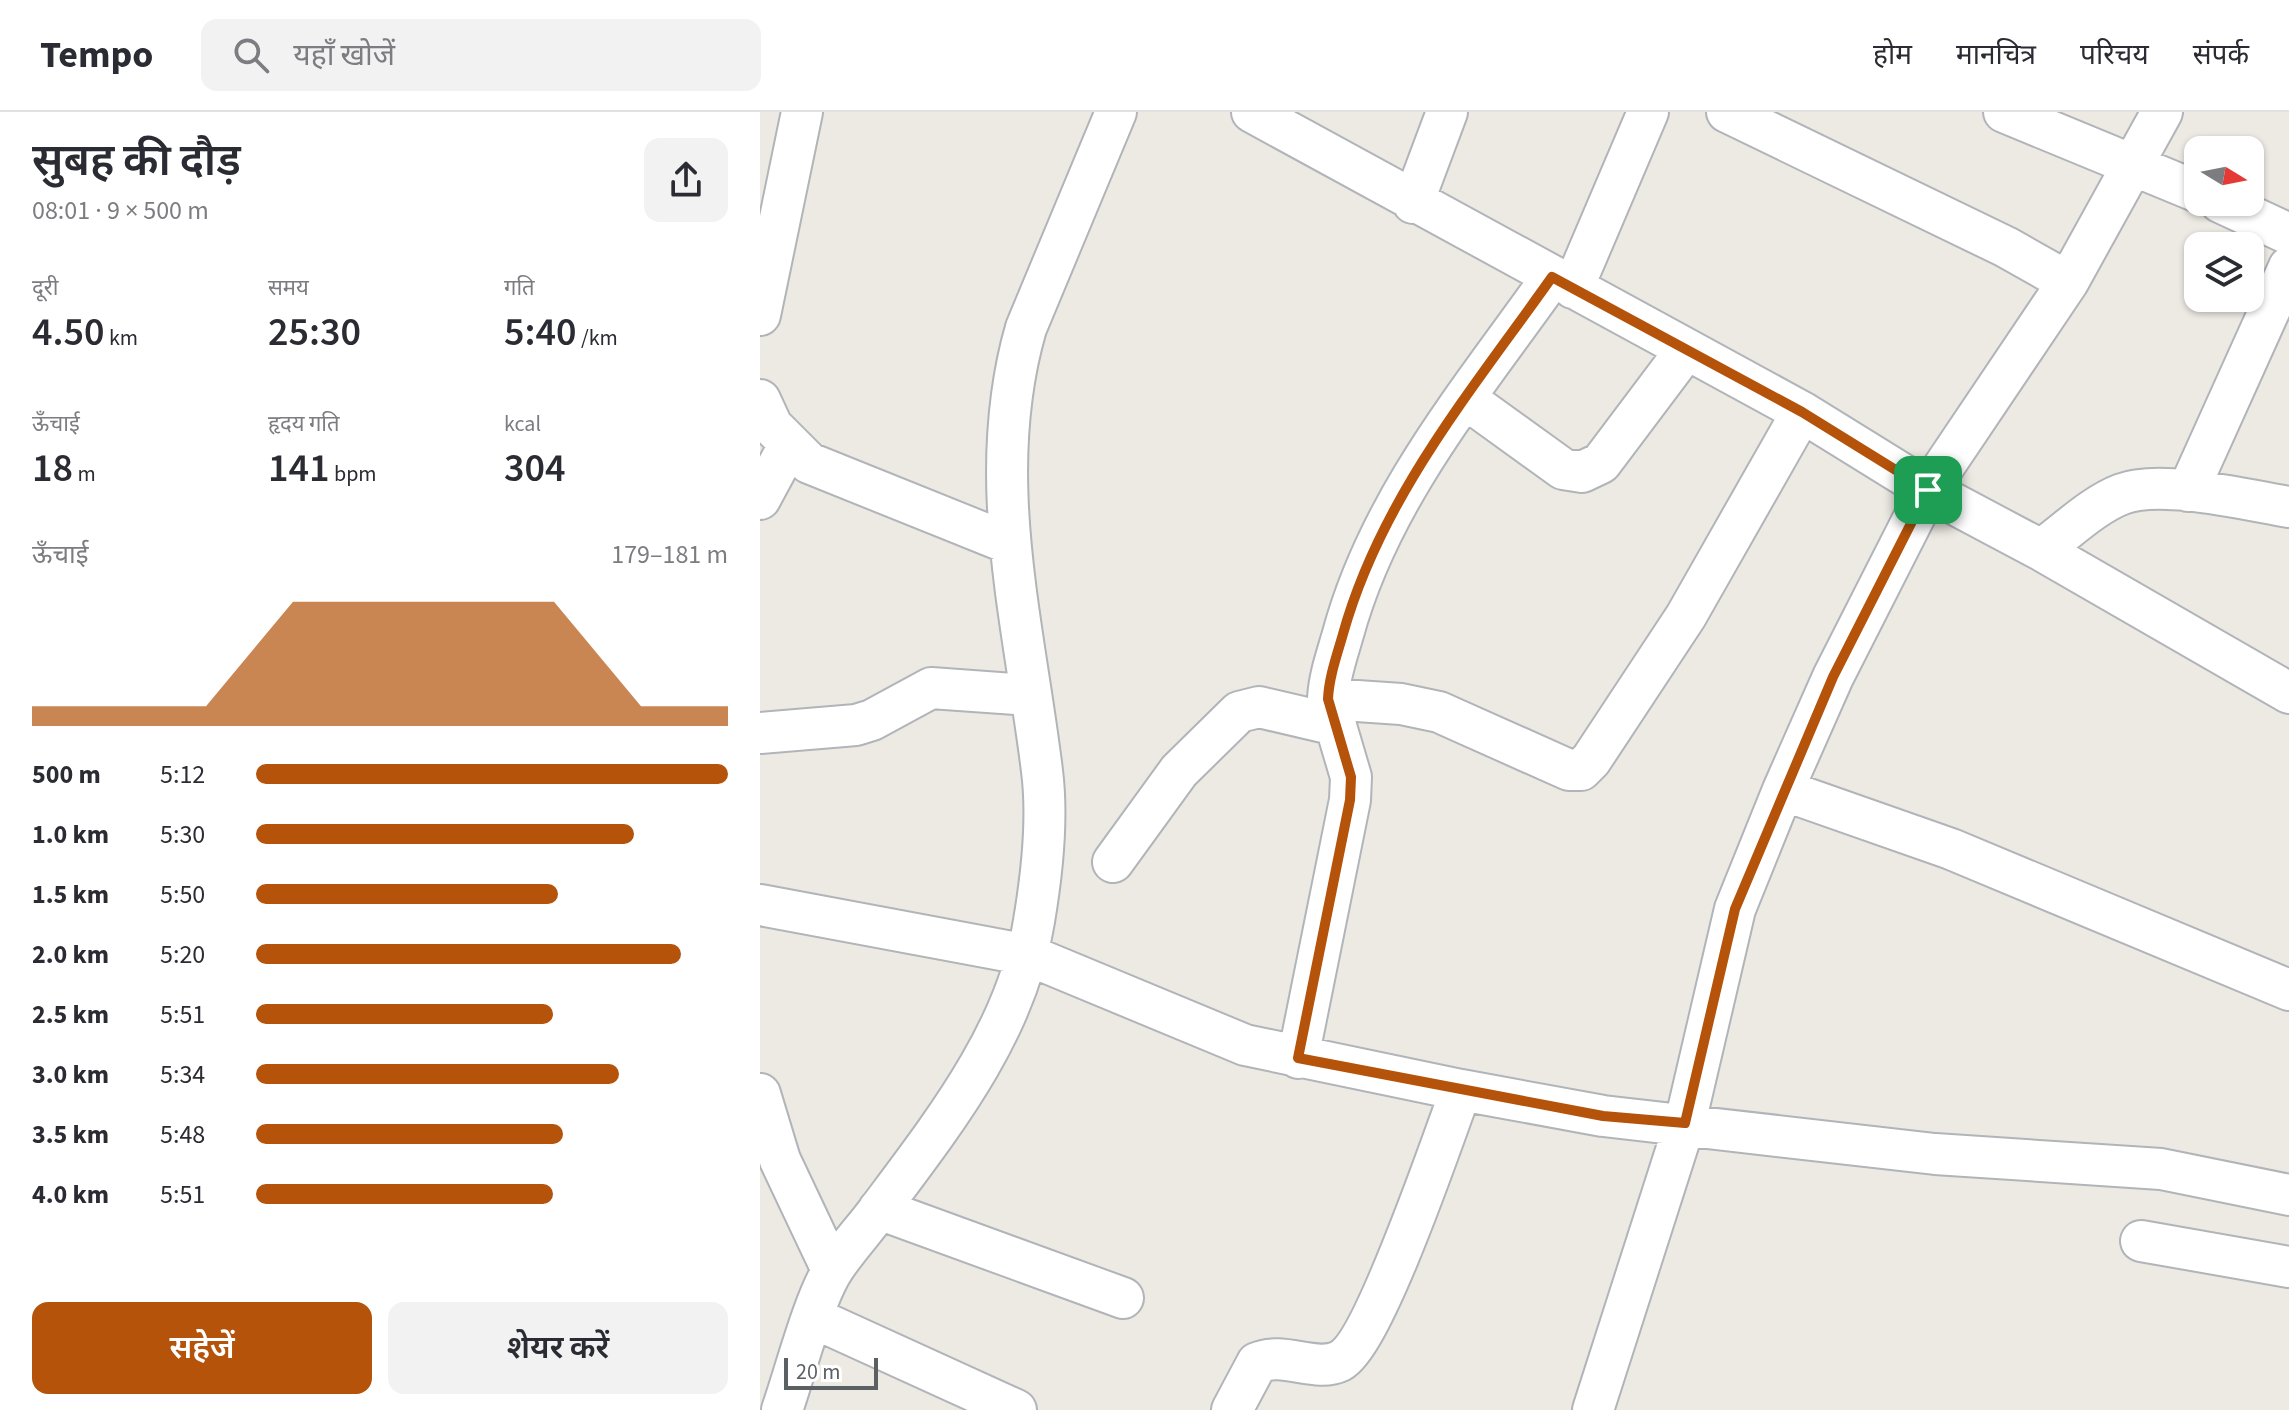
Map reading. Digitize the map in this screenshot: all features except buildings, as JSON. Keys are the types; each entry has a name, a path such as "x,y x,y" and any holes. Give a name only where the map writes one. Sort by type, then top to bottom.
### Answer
{"street":[{"path":"760,315 802,112"},
{"path":"782,1410 832,1270 879,1209 992,1047 1028,955 1035,919 1044,805 1042,771 1028,695 1008,543 1007,427 1017,359 1026,328 1116,112"},
{"path":"1252,112 1413,203 1802,412 1928,490 2041,550 2289,693"},
{"path":"1413,203 1447,112"},
{"path":"1298,1058 1350,800 1351,777 1332,712 1328,686 1349,613 1377,539 1408,481 1466,399 1562,282 1648,112"},
{"path":"1727,112 2006,247 2068,282"},
{"path":"2004,112 2184,186"},
{"path":"1593,1410 1685,1123 1735,909 1783,790 1833,677 1928,490 2068,282 2162,112"},
{"path":"2250,216 2289,234"},
{"path":"2188,491 2289,267"},
{"path":"1466,399 1563,469 1590,471 1601,463 1686,350"},
{"path":"760,400 772,426 788,447 809,463 1008,543"},
{"path":"1113,862 1179,771 1239,712 1259,707 1332,712 1401,704 1439,712 1569,770 1581,770 1686,616 1802,412"},
{"path":"760,499 788,447"},
{"path":"2041,550 2119,495 2131,491 2188,491 2289,507"},
{"path":"760,733 856,725 872,720 931,688 1028,695"},
{"path":"1783,790 1951,849 2289,990"},
{"path":"760,905 1028,955 1245,1045 1461,1090 1603,1116 1935,1154 2126,1164 2289,1195"},
{"path":"1232,1410 1257,1363 1275,1358 1332,1364 1344,1359 1362,1339 1413,1220 1461,1090"},
{"path":"760,1094 780,1160 832,1270"},
{"path":"879,1209 1123,1298"},
{"path":"2141,1241 2289,1267"},
{"path":"814,1318 1016,1410"}],"route":[{"path":"1552,277 1802,412 1928,490 1833,677 1735,909 1685,1123 1603,1116 1298,1058 1350,800 1351,777 1328,699 1328,686 1349,613 1377,539 1408,481 1552,277"}]}
